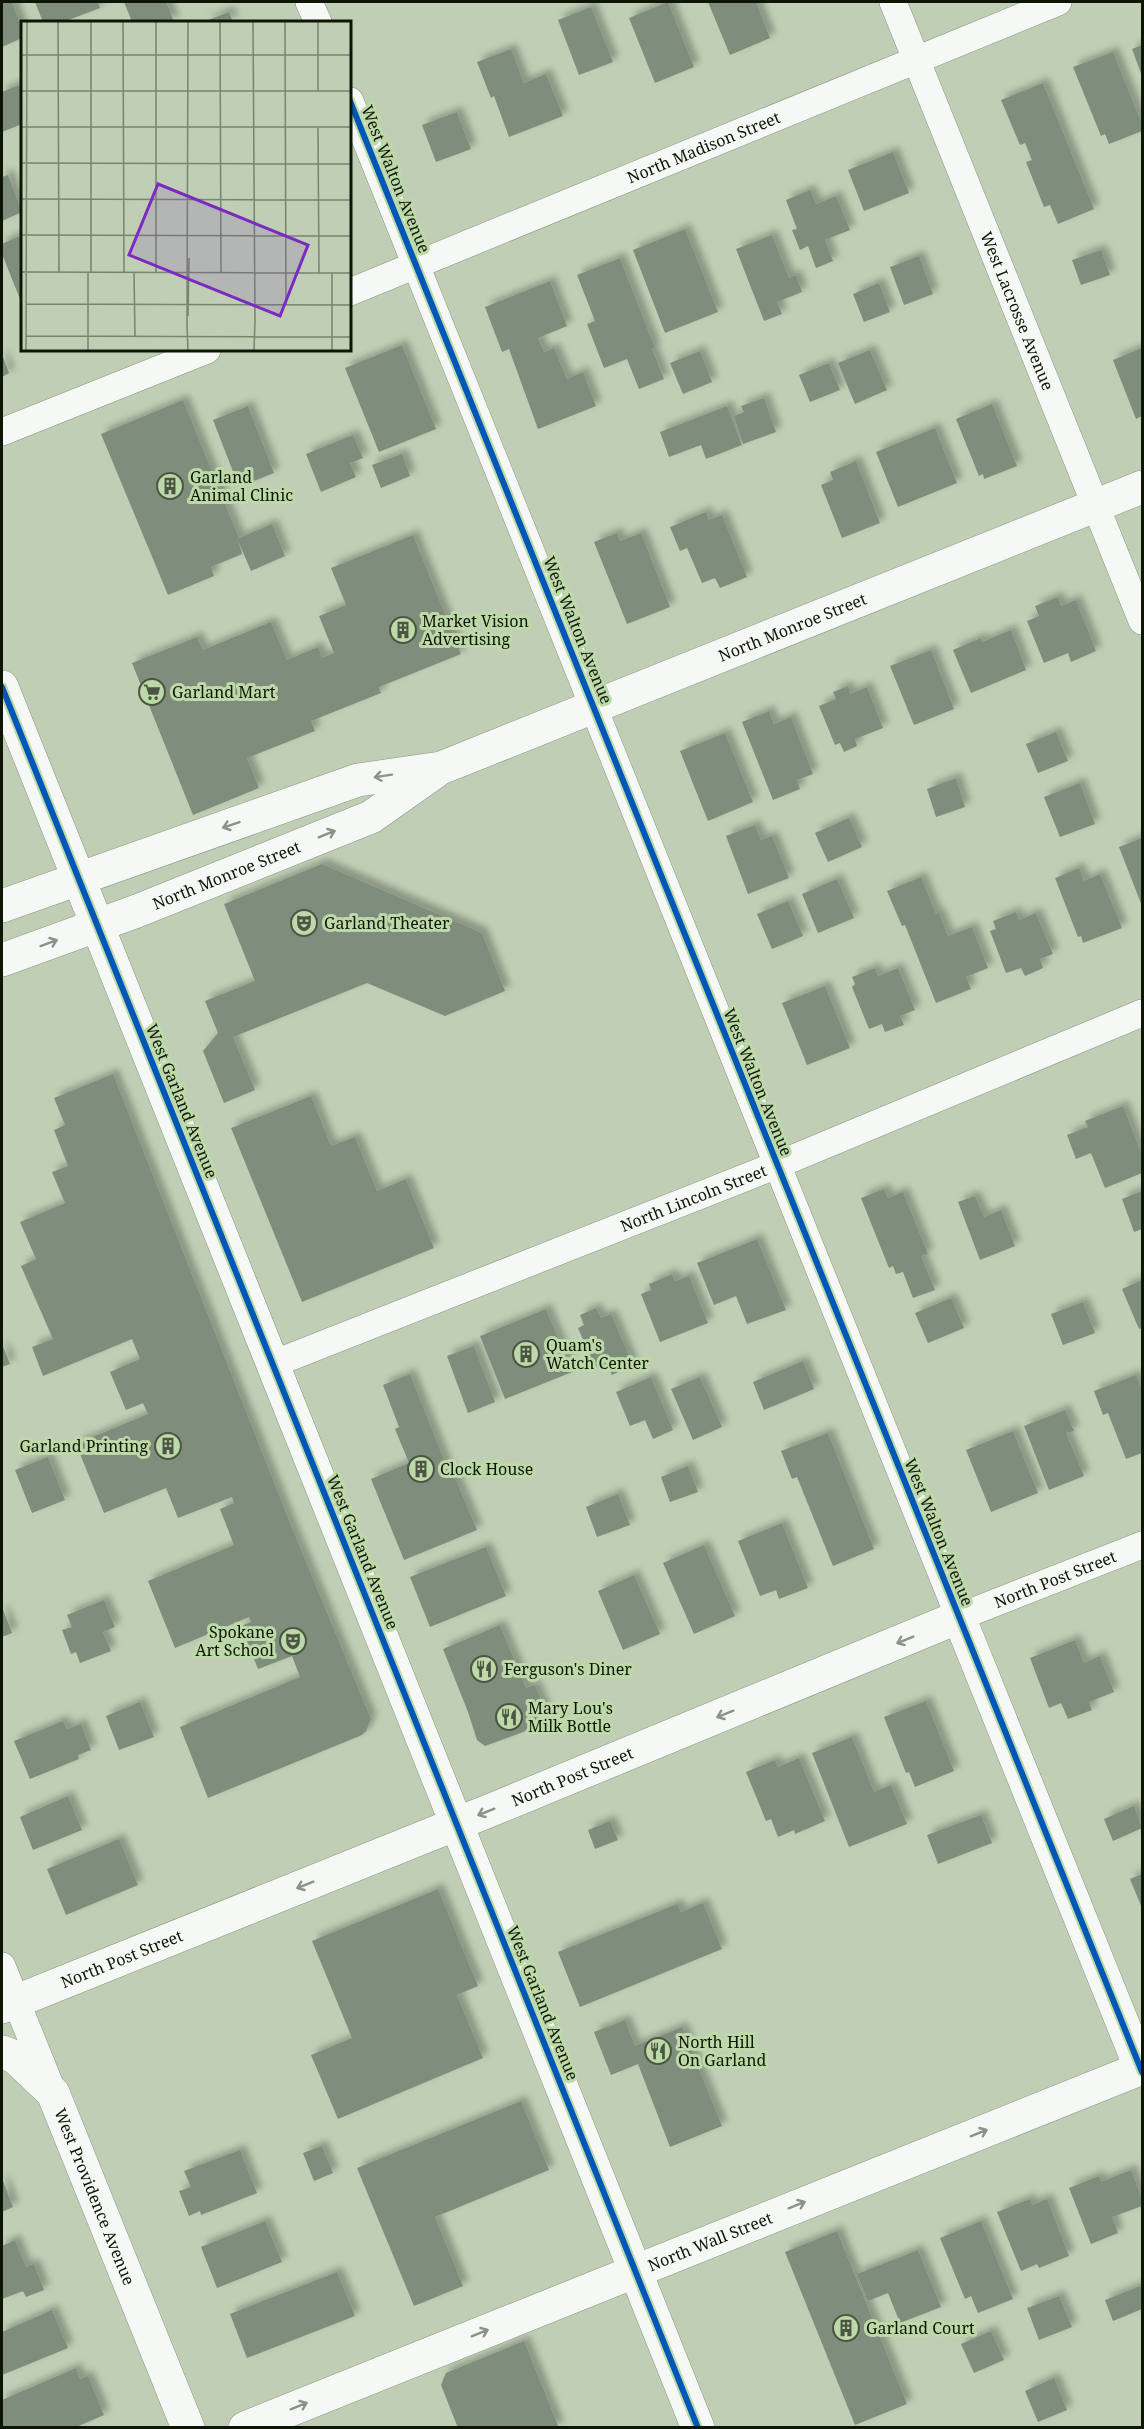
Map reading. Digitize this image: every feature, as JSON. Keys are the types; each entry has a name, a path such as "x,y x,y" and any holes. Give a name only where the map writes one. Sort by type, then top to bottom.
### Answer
{"street":[{"path":"309,2 318,21"},
{"name":"West Lacrosse Avenue","path":"893,2 1143,621"},
{"name":"North Madison Street","path":"351,292 1058,2"},
{"name":"West Walton Avenue","path":"351,103 1142,2069"},
{"path":"2,432 204,351"},
{"name":"North Monroe Street","path":"2,906 358,780 441,768 1143,487"},
{"name":"West Garland Avenue","path":"2,687 698,2427"},
{"name":"North Monroe Street","path":"2,960 371,817 441,768"},
{"name":"North Lincoln Street","path":"273,1364 777,1165 1143,1013"},
{"name":"North Post Street","path":"8,2003 457,1823 959,1617 1143,1545"},
{"name":"West Providence Avenue","path":"2,1966 8,2003 53,2093 188,2427"},
{"path":"2,2052 15,2057 53,2093"},
{"name":"North Wall Street","path":"245,2427 1142,2069"}],"building":[{"path":"2,2 12,2 21,25 21,38 2,47"},
{"path":"35,2 98,2 100,8 66,21 43,21"},
{"path":"124,2 166,2 174,21 132,21"},
{"path":"668,2 694,67 655,83 629,18"},
{"path":"708,2 756,2 770,38 730,55"},
{"path":"591,7 613,62 579,75 558,20"},
{"path":"229,12 233,21 206,21"},
{"path":"1142,45 1142,76 1132,49"},
{"path":"511,49 524,83 546,74 563,116 509,137 494,96 491,98 477,62"},
{"path":"1113,52 1142,124 1142,131 1109,144 1105,134 1101,136 1073,67"},
{"path":"1043,83 1094,209 1058,224 1050,205 1044,207 1026,162 1032,160 1025,143 1020,145 1001,100"},
{"path":"21,84 21,124 2,132 2,92"},
{"path":"457,112 471,149 436,162 422,125"},
{"path":"893,152 909,193 864,211 848,170"},
{"path":"8,175 21,212 2,221 2,177"},
{"path":"810,190 816,204 836,196 850,230 825,240 833,261 816,268 808,246 800,250 792,230 797,229 786,200"},
{"path":"685,229 718,312 665,333 633,250"},
{"path":"21,235 21,302 2,254 2,244"},
{"path":"772,235 789,278 796,275 802,292 777,302 782,314 764,321 736,249"},
{"path":"1101,250 1110,275 1081,285 1072,260"},
{"path":"919,256 933,294 904,305 890,267"},
{"path":"620,258 655,348 652,349 664,379 639,389 627,359 604,368 587,324 595,321 577,275"},
{"path":"550,281 567,326 538,338 544,352 554,348 567,379 583,372 596,406 538,429 509,349 502,352 485,307"},
{"path":"879,283 890,312 864,322 853,294"},
{"path":"402,345 436,429 379,452 345,368"},
{"path":"1142,348 1142,416 1136,419 1113,360"},
{"path":"870,350 887,390 855,404 838,363"},
{"path":"700,351 712,382 683,394 670,363"},
{"path":"2,354 9,373 2,377"},
{"path":"829,363 840,390 810,402 799,375"},
{"path":"764,398 776,432 743,444 734,416 744,412 741,406"},
{"name":"Garland Animal Clinic","path":"183,400 239,538 272,524 285,556 251,571 237,538 242,554 211,567 214,576 168,595 101,434"},
{"path":"992,404 1017,466 984,479 983,474 979,476 956,419"},
{"path":"248,406 274,473 239,487 213,420"},
{"path":"727,406 742,445 706,459 701,445 669,457 660,432"},
{"path":"935,428 957,483 898,507 876,452"},
{"path":"353,435 363,458 350,463 356,477 321,492 306,454"},
{"path":"402,454 410,476 381,488 372,465"},
{"path":"856,461 880,523 842,538 821,485 833,480 830,472"},
{"path":"706,512 709,520 722,515 747,577 720,588 715,578 702,583 687,548 680,551 670,527"},
{"path":"617,533 620,541 641,533 670,607 627,624 594,542"},
{"path":"413,535 461,654 379,687 381,693 311,721 315,731 247,758 259,788 193,815 132,663 197,637 203,650 271,622 287,660 318,647 322,658 334,653 319,616 346,605 331,568"},
{"path":"1058,597 1061,606 1076,600 1096,651 1071,662 1068,653 1044,663 1027,621 1039,616 1035,606"},
{"path":"1011,630 1026,670 971,693 953,650 981,638 982,642"},
{"path":"931,650 954,709 914,725 890,666"},
{"path":"848,686 850,694 867,687 883,728 855,739 857,746 844,752 840,743 835,745 819,706 836,699 833,692"},
{"path":"769,711 774,724 791,717 813,774 797,780 800,789 773,800 742,722"},
{"path":"1056,732 1068,761 1038,773 1026,744"},
{"path":"725,733 753,802 708,821 680,751"},
{"path":"956,778 965,807 936,817 927,789"},
{"path":"1080,783 1095,824 1060,837 1044,797"},
{"path":"849,818 862,847 828,862 815,833"},
{"path":"755,825 761,840 772,836 789,878 748,894 726,836"},
{"path":"1142,838 1142,906 1119,847"},
{"path":"322,864 482,933 505,991 445,1016 367,983 233,1037 255,1090 224,1103 203,1051 218,1033 205,1001 255,981 224,904"},
{"path":"1079,868 1084,881 1100,874 1122,928 1083,943 1081,936 1078,937 1055,878"},
{"path":"921,877 948,936 972,927 988,968 966,977 971,989 936,1003 905,925 902,926 887,891"},
{"path":"837,879 854,918 818,933 802,894"},
{"path":"788,901 803,936 772,949 757,914"},
{"path":"1016,912 1019,920 1036,913 1053,954 1040,959 1043,968 1025,976 1021,968 1006,973 990,931 996,929 993,921"},
{"path":"875,968 878,976 898,968 915,1010 900,1016 904,1025 885,1032 882,1024 869,1029 852,987 855,984 852,977"},
{"path":"825,986 850,1048 807,1065 782,1003"},
{"path":"113,1074 290,1523 371,1719 362,1735 208,1798 180,1727 300,1677 292,1656 258,1669 241,1626 251,1622 249,1617 175,1648 148,1581 234,1545 220,1509 234,1503 232,1497 178,1518 166,1488 104,1513 76,1444 148,1414 143,1403 126,1410 110,1372 140,1359 132,1339 43,1376 32,1347 53,1339 21,1266 36,1259 20,1222 65,1203 52,1172 68,1166 54,1130 65,1125 54,1098"},
{"path":"311,1096 331,1146 355,1137 377,1191 406,1179 434,1248 302,1302 231,1128"},
{"path":"1123,1106 1142,1155 1142,1173 1105,1188 1091,1153 1076,1159 1067,1135 1088,1127 1085,1121"},
{"path":"884,1189 888,1198 903,1192 928,1254 921,1256 935,1290 913,1298 903,1272 896,1274 893,1266 889,1268 861,1198"},
{"path":"1142,1191 1142,1229 1134,1232 1122,1199"},
{"path":"975,1196 984,1217 1001,1210 1015,1246 980,1260 958,1202"},
{"path":"757,1239 786,1310 747,1324 736,1296 714,1305 697,1263"},
{"path":"672,1274 675,1281 689,1276 708,1323 660,1342 641,1294 651,1290 649,1284"},
{"path":"1142,1280 1142,1328 1139,1329 1122,1289"},
{"path":"951,1298 964,1328 928,1343 915,1313"},
{"path":"1083,1302 1095,1333 1063,1345 1051,1314"},
{"path":"596,1308 601,1318 611,1314 633,1365 612,1375 607,1364 596,1369 578,1328 584,1325 580,1315"},
{"name":"Quam's Watch Center","path":"546,1309 572,1372 505,1399 480,1336"},
{"path":"2,1344 10,1364 2,1367"},
{"path":"474,1346 495,1402 468,1413 447,1356"},
{"path":"803,1361 814,1389 764,1410 753,1382"},
{"path":"410,1374 450,1475 453,1473 477,1530 404,1560 371,1479 409,1463 395,1429 399,1427 383,1385"},
{"path":"1136,1375 1142,1390 1142,1453 1126,1459 1108,1413 1103,1415 1094,1391"},
{"path":"651,1377 673,1430 653,1439 645,1420 630,1426 616,1392"},
{"path":"700,1377 722,1427 693,1440 671,1389"},
{"path":"1065,1410 1074,1431 1066,1433 1084,1476 1049,1490 1024,1426"},
{"path":"1013,1431 1038,1493 991,1512 966,1450"},
{"path":"828,1433 874,1549 833,1566 797,1477 792,1479 781,1451"},
{"path":"48,1457 65,1500 32,1513 15,1470"},
{"path":"688,1466 698,1492 670,1502 661,1477"},
{"path":"618,1494 630,1525 597,1537 586,1507"},
{"path":"782,1523 808,1588 779,1599 776,1590 760,1596 738,1541"},
{"path":"704,1545 735,1616 694,1634 663,1563"},
{"path":"486,1547 506,1596 430,1627 410,1577"},
{"path":"634,1575 660,1634 623,1650 598,1591"},
{"path":"104,1600 115,1627 103,1632 111,1651 80,1663 76,1652 71,1654 62,1630 72,1627 67,1615"},
{"path":"2,1607 12,1633 2,1637"},
{"path":"500,1625 526,1688 535,1685 550,1722 485,1746 477,1740 443,1649"},
{"path":"1075,1640 1084,1663 1100,1656 1114,1692 1089,1702 1092,1710 1068,1719 1061,1703 1049,1708 1030,1658"},
{"path":"926,1701 954,1771 915,1787 909,1772 906,1773 884,1717"},
{"path":"140,1702 154,1737 119,1750 106,1716"},
{"path":"63,1721 67,1729 81,1724 91,1750 78,1755 79,1759 30,1779 14,1741"},
{"path":"852,1737 874,1792 891,1785 907,1824 849,1847 812,1753"},
{"path":"799,1758 825,1821 795,1834 794,1830 778,1837 771,1819 766,1821 746,1772 775,1760 778,1767"},
{"path":"68,1796 82,1830 33,1850 20,1817"},
{"path":"1134,1806 1142,1828 1113,1841 1104,1819"},
{"path":"981,1815 992,1843 938,1864 927,1835"},
{"path":"610,1821 618,1840 595,1849 588,1830"},
{"path":"119,1839 138,1885 66,1915 47,1869"},
{"path":"1142,1874 1142,1908 1130,1879"},
{"path":"438,1889 478,1986 457,1995 483,2058 338,2119 311,2055 352,2038 312,1941"},
{"path":"703,1903 722,1949 580,2007 558,1952 677,1904 681,1912"},
{"path":"625,2020 635,2046 682,2027 722,2126 670,2147 638,2064 611,2075 594,2032"},
{"path":"521,2101 549,2170 435,2217 463,2286 414,2306 357,2168"},
{"path":"322,2146 333,2173 314,2181 303,2153"},
{"path":"240,2150 257,2193 201,2215 200,2211 189,2216 179,2191 191,2187 184,2171"},
{"path":"1131,2170 1142,2199 1142,2206 1112,2217 1118,2233 1091,2244 1069,2188 1099,2176 1101,2182"},
{"path":"2,2178 13,2207 2,2212"},
{"path":"1030,2199 1032,2205 1047,2199 1069,2256 1039,2268 1037,2264 1021,2271 997,2212"},
{"path":"265,2221 282,2262 217,2288 201,2247"},
{"path":"981,2221 1013,2299 978,2313 971,2296 965,2299 940,2238"},
{"name":"Garland Court","path":"837,2231 907,2404 855,2425 785,2252"},
{"path":"15,2240 26,2267 34,2264 44,2290 26,2297 23,2291 2,2299 2,2246"},
{"path":"918,2250 941,2307 900,2323 888,2293 868,2301 857,2274"},
{"path":"337,2272 355,2316 247,2358 230,2314"},
{"path":"1140,2286 1142,2309 1113,2321 1105,2300"},
{"path":"1059,2296 1072,2327 1039,2340 1027,2308"},
{"path":"52,2310 68,2348 2,2375 2,2332"},
{"path":"991,2331 1004,2360 974,2373 961,2344"},
{"path":"524,2341 559,2428 458,2428 441,2385 446,2373"},
{"path":"76,2368 80,2379 88,2376 104,2415 74,2428 2,2428 2,2400"},
{"path":"1054,2378 1067,2410 1038,2422 1025,2391"}],"cycle path":[{"path":"351,103 1142,2072"},
{"path":"2,687 698,2428"}],"place":[{"name":"Garland Animal Clinic","path":"170,486"},
{"name":"Market Vision Advertising","path":"403,630"},
{"name":"Garland Mart","path":"152,692"},
{"name":"Garland Theater","path":"304,923"},
{"name":"Quam's Watch Center","path":"526,1354"},
{"name":"Garland Printing","path":"168,1446"},
{"name":"Clock House","path":"421,1469"},
{"name":"Spokane Art School","path":"293,1641"},
{"name":"Ferguson's Diner","path":"484,1669"},
{"name":"Mary Lou's Milk Bottle","path":"509,1717"},
{"name":"North Hill On Garland","path":"658,2051"},
{"name":"Garland Court","path":"846,2328"}]}
